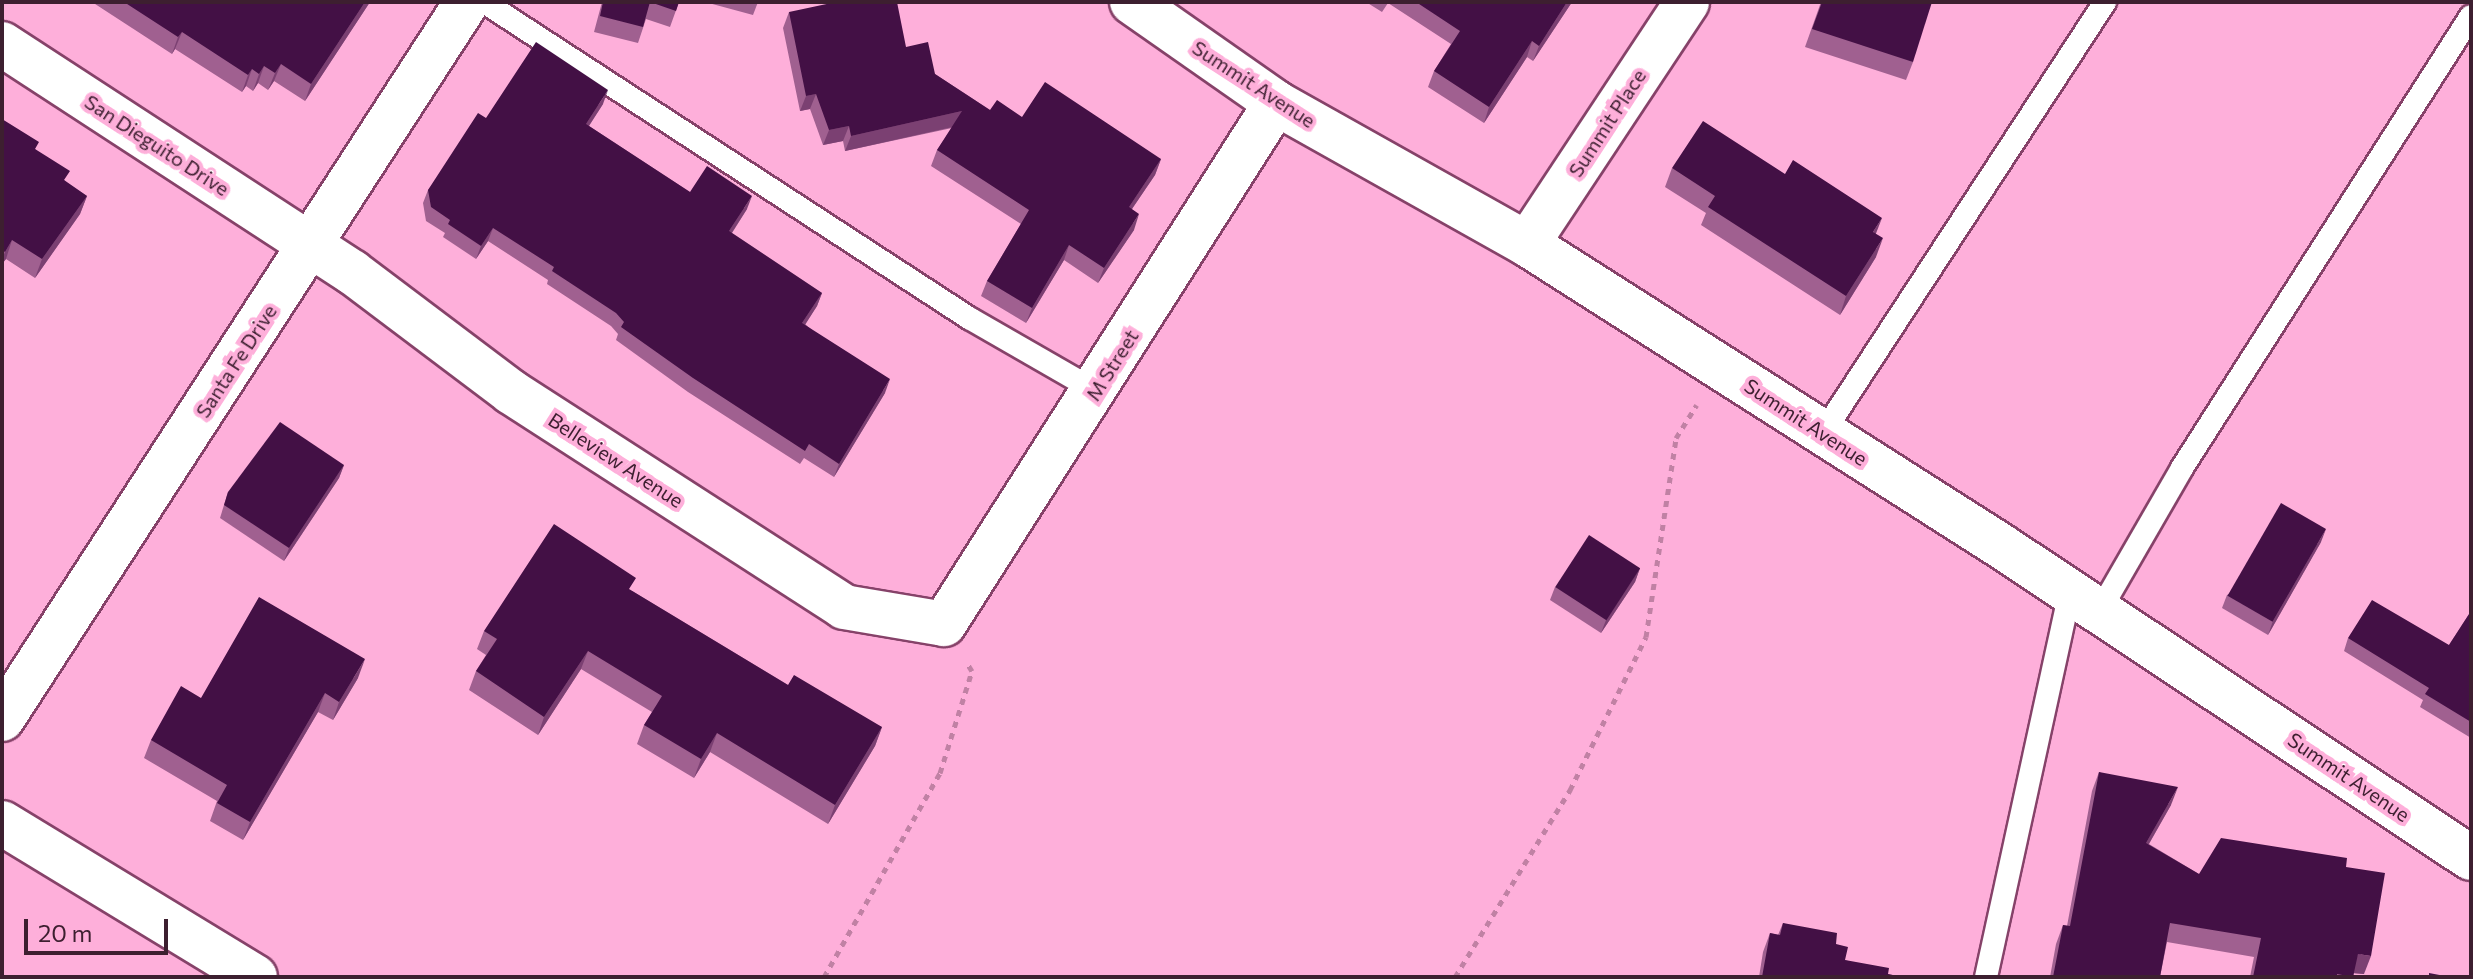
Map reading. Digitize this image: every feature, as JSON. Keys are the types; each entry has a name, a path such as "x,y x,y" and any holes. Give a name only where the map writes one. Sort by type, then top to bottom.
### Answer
{"street":[{"name":"Santa Fe Drive","path":"2,719 467,2"},
{"name":"Summit Avenue","path":"1132,2 1276,103 1527,244 1823,433 2471,858"},
{"name":"Summit Place","path":"1527,244 1687,2"},
{"name":"San Dieguito Drive","path":"2,44 311,246"},
{"name":"M Street","path":"944,624 1096,391 1276,103"},
{"name":"Belleview Avenue","path":"311,246 511,392 844,607 944,624"},
{"path":"2,823 255,977"}],"lane":[{"path":"484,2 969,318 1096,391"},
{"path":"1823,433 2105,2"},
{"path":"1986,977 2084,602 2127,565 2182,468 2471,16"}],"path":[{"path":"1455,977 1570,790 1636,661 1646,637 1676,438 1721,368"},
{"path":"824,977 940,773 972,671 944,624"}],"building":[{"path":"124,2 365,2 311,84 281,64 275,73 264,66 259,74 252,69 248,75 182,32 178,37"},
{"path":"603,2 650,2 643,27 600,16"},
{"path":"650,2 679,2 676,11"},
{"path":"836,2 897,2 906,47 928,42 935,74 990,110 997,100 1022,117 1045,82 1161,159 1129,207 1139,214 1104,268 1069,245 1032,308 987,281 1029,210 937,150 962,111 851,136 849,126 829,130 816,94 806,96 789,12"},
{"path":"1416,2 1567,2 1539,46 1532,41 1489,107 1434,71 1460,31"},
{"path":"1822,2 1932,2 1913,62 1812,29"},
{"path":"536,42 608,90 586,124 690,192 707,166 752,196 729,231 822,293 802,323 890,379 839,464 809,444 805,451 693,378 621,327 624,322 616,313 552,271 554,267 493,228 481,246 448,224 450,220 431,207 428,190 478,113 486,118"},
{"path":"2,119 39,142 35,149 70,171 64,180 87,196 42,259 12,240 5,252 2,250"},
{"path":"1703,121 1785,174 1793,160 1882,218 1873,232 1883,238 1846,296 1708,207 1715,196 1672,168"},
{"path":"280,422 344,465 289,548 224,505 228,492"},
{"path":"2281,503 2326,529 2273,622 2228,596"},
{"path":"554,524 636,578 629,589 788,685 794,675 882,727 835,805 717,733 701,759 644,725 662,696 588,651 544,717 476,671 497,639 484,631"},
{"path":"1589,535 1640,568 1606,620 1555,587"},
{"path":"259,597 365,659 339,702 325,693 250,822 217,803 227,785 151,740 181,686 201,698"},
{"path":"2372,600 2449,645 2471,611 2471,722 2425,694 2429,688 2348,638"},
{"path":"2099,772 2178,787 2146,843 2199,874 2221,838 2347,858 2346,867 2385,873 2371,956 2358,954 2353,977 2337,974 2337,977 2253,977 2261,938 2170,923 2160,977 2053,977 2063,925 2070,926"},
{"path":"1783,923 1837,933 1836,944 1848,947 1845,960 1889,968 1888,974 1902,977 1762,977 1770,933 1780,935"},
{"path":"2429,973 2450,977 2429,977"}]}
